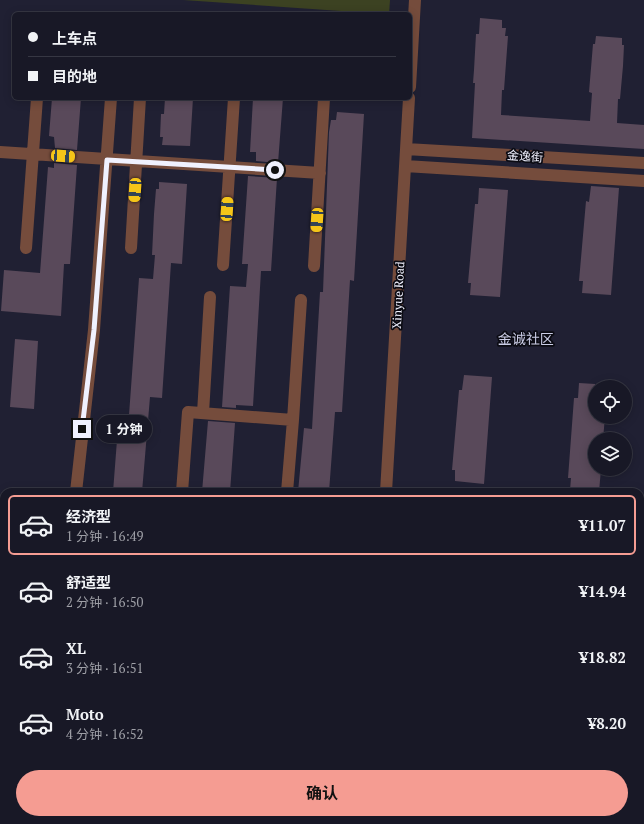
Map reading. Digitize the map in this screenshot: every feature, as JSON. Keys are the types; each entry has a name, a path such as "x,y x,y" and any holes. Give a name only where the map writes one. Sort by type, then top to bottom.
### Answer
{"street":[{"path":"412,52 415,0"},
{"path":"26,248 38,100"},
{"path":"76,488 94,330 111,100"},
{"path":"131,248 140,100"},
{"path":"223,265 234,100"},
{"path":"314,266 324,100"},
{"name":"Xinyue Road","path":"386,488 409,100"},
{"name":"金逸街","path":"406,149 644,163"},
{"path":"0,152 320,173"},
{"path":"405,166 644,181"},
{"path":"203,413 210,297"},
{"path":"287,488 302,300"},
{"path":"182,488 188,412 293,420"}],"green space":[{"path":"183,0 390,0 389,12 355,12"}],"building":[{"path":"480,18 502,20 502,28 506,28 505,36 508,36 504,90 502,90 501,115 590,121 592,93 589,92 593,44 595,44 596,36 622,38 622,45 624,45 623,66 620,99 618,99 617,123 644,125 644,149 472,138 476,34 479,34"},
{"path":"52,100 81,100 77,150 55,148 54,137 49,136"},
{"path":"165,100 193,100 190,146 162,145 163,137 160,137 161,114 164,114"},
{"path":"253,100 283,100 278,163 256,161 256,152 250,152"},
{"path":"337,112 364,114 354,281 350,280 342,412 335,412 329,488 298,488 304,428 312,429 320,292 323,292 329,132 331,120 336,120"},
{"path":"54,163 77,165 70,264 64,264 61,316 1,311 4,270 40,273 48,167 54,168"},
{"path":"248,176 277,178 271,271 261,271 253,406 236,405 236,408 222,407 230,286 246,287 248,264 242,264"},
{"path":"159,182 187,184 182,264 171,263 162,398 150,397 142,488 113,488 119,414 129,415 139,278 153,279 155,255 152,255 154,214 156,189 159,189"},
{"path":"591,186 619,188 611,295 582,293 583,281 579,281 586,201 589,202"},
{"path":"479,188 508,190 500,297 470,295 471,283 468,283 475,204 478,204"},
{"path":"15,339 38,341 34,409 10,407"},
{"path":"464,375 492,377 484,484 455,481 455,470 452,470 459,390 462,390"},
{"path":"579,383 588,384 588,424 604,424 604,432 588,432 588,476 600,476 599,488 570,488 571,478 568,478 574,398 578,398"},
{"path":"208,421 235,423 230,488 202,488"}],"district":[{"name":"金诚社区","path":"526,338"}],"route":[{"path":"82,429 94,330 107,160 275,170"}]}
